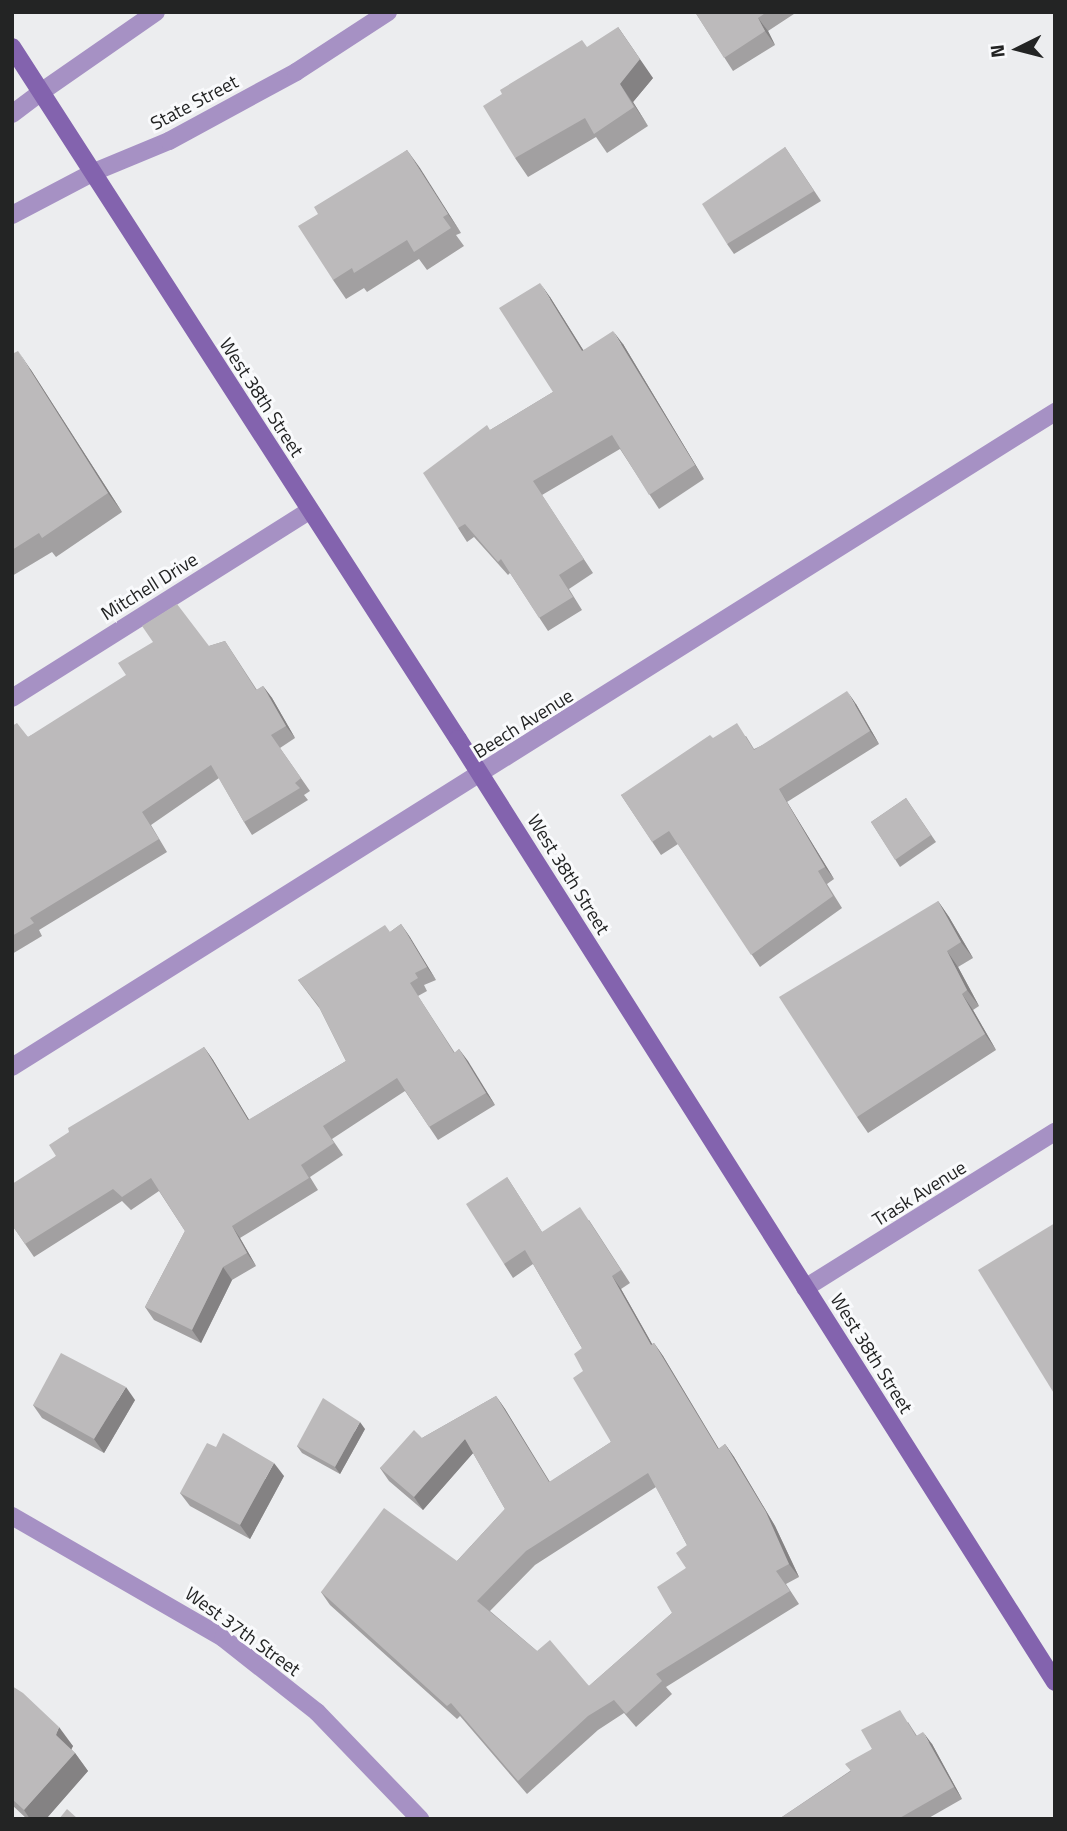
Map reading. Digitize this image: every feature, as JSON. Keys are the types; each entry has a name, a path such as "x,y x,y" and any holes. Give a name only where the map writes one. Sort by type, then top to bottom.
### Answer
{"main road":[{"name":"West 38th Street","path":"12,47 481,774 1055,1682"}],"street":[{"path":"12,114 156,12"},
{"name":"State Street","path":"12,215 94,172 169,141 296,72 388,12"},
{"name":"Beech Avenue","path":"12,1067 1055,412"},
{"name":"Mitchell Drive","path":"12,698 310,510"},
{"name":"Trask Avenue","path":"806,1288 1055,1132"},
{"name":"West 37th Street","path":"12,1516 223,1638 317,1712 420,1819"}],"building":[{"path":"695,12 767,12 758,18 765,31 724,58"},
{"path":"618,27 640,59 620,84 634,107 594,134 585,118 515,158 483,106 502,94 500,90 582,40 587,47"},
{"path":"785,147 814,191 727,244 702,204"},
{"path":"407,150 448,214 443,217 451,228 414,252 407,240 354,273 352,268 333,280 298,226 318,214 314,207"},
{"path":"540,283 582,351 613,331 695,465 649,495 612,435 533,481 584,559 559,575 573,597 539,618 501,559 498,562 465,524 458,528 423,473 487,425 490,430 553,392 499,308"},
{"path":"18,351 108,493 42,538 39,533 12,550 12,354"},
{"path":"177,604 209,646 225,641 256,690 263,686 286,726 271,735 301,778 295,783 300,788 244,822 211,765 142,812 159,839 30,918 34,923 12,936 12,726 17,723 28,737 126,675 118,663 153,642 142,626"},
{"path":"847,691 870,731 779,789 825,867 818,871 833,896 751,955 669,831 652,842 621,795 710,735 713,738 737,723 754,750"},
{"path":"906,798 931,835 895,860 871,822"},
{"path":"938,901 961,942 947,951 967,990 962,994 985,1034 857,1117 779,997"},
{"path":"401,924 427,967 415,973 418,978 410,983 454,1053 459,1049 486,1093 429,1127 397,1078 323,1126 334,1143 301,1165 309,1178 232,1226 247,1253 223,1267 192,1330 145,1307 185,1231 151,1178 122,1197 113,1189 25,1244 12,1225 12,1184 56,1156 49,1145 69,1132 68,1128 204,1047 248,1120 346,1061 318,1005 298,980 385,925 390,932"},
{"path":"507,1177 542,1232 580,1207 621,1270 612,1276 651,1345 654,1343 718,1449 725,1444 766,1512 789,1564 776,1571 790,1591 656,1674 662,1681 626,1714 614,1700 588,1716 518,1781 451,1703 447,1706 321,1592 384,1508 457,1561 505,1509 465,1439 414,1497 380,1468 414,1430 422,1438 496,1396 549,1482 611,1442 573,1378 583,1371 574,1354 582,1348 525,1250 504,1264 466,1204","holes":["648,1473 687,1545 676,1553 686,1568 657,1587 672,1613 589,1686 550,1640 537,1651 477,1601 526,1551"]},
{"path":"1055,1223 1055,1395 978,1270"},
{"path":"61,1353 126,1387 94,1439 33,1405"},
{"path":"323,1398 360,1422 335,1467 297,1446"},
{"path":"223,1433 274,1463 240,1525 180,1493 207,1443 216,1447"},
{"path":"12,1686 59,1727 56,1735 75,1753 24,1810 12,1799"},
{"path":"900,1710 916,1736 923,1732 954,1787 898,1819 779,1819 851,1771 845,1764 872,1749 861,1730"},
{"path":"67,1809 78,1819 59,1819"}]}
